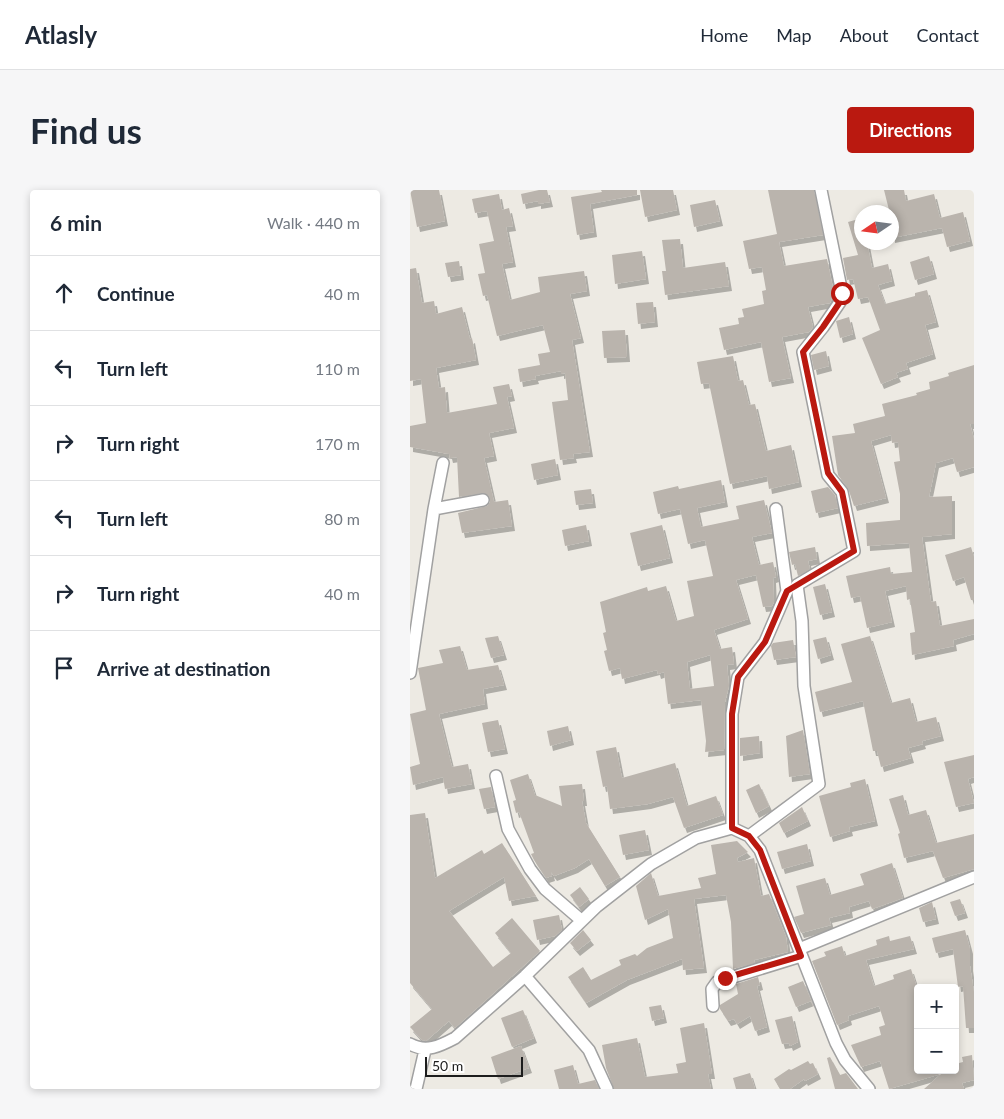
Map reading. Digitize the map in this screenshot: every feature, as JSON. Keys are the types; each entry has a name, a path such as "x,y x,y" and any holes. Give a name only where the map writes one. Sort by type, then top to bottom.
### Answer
{"street":[{"path":"732,828 732,714 738,677 765,642 792,588 852,554 854,547 842,492 828,473 803,352 840,302 842,293 821,190"},
{"path":"410,673 434,509 443,463"},
{"path":"434,509 483,500"},
{"path":"749,836 819,784 804,686 802,621 792,588 776,508"},
{"path":"496,776 508,830 530,869 544,889 581,920"},
{"path":"410,1044 425,1050 443,1045 455,1038 525,976 581,920 651,864 696,838 732,828 749,836 768,868 836,1043 846,1060 869,1089"},
{"path":"713,1006 712,989 717,982 800,952 974,877"},
{"path":"525,976 588,1050 607,1089"},
{"path":"416,1089 425,1050"}],"building":[{"path":"410,190 439,190 445,221 417,227"},
{"path":"547,190 550,202 538,204 538,201 523,204 521,194"},
{"path":"601,190 637,190 637,195 590,204 594,232 577,235 571,197 602,192"},
{"path":"640,190 673,190 677,210 645,217"},
{"path":"768,190 814,190 823,235 779,242 784,266 827,259 834,293 830,303 808,307 813,327 809,332 782,337 791,378 769,382 761,342 724,350 719,328 739,324 738,318 744,317 742,309 764,304 762,291 766,290 762,267 749,269 743,241 777,234"},
{"path":"884,190 904,190 906,201 934,194 940,218 963,212 970,241 947,247 942,228 899,237 899,205 888,205"},
{"path":"499,194 502,210 509,208 513,226 506,227 513,262 502,264 510,300 540,292 538,277 584,271 587,291 570,294 581,338 572,340 590,452 573,454 574,458 560,460 552,402 568,400 565,373 561,374 561,371 535,376 536,379 520,382 518,369 540,365 538,354 550,352 543,325 497,336 487,295 483,296 478,274 485,273 479,244 494,241 487,211 475,213 472,199"},
{"path":"715,200 720,221 694,227 690,205"},
{"path":"854,220 854,242 848,222"},
{"path":"680,239 683,268 725,262 729,286 665,295 662,271 666,271 662,240"},
{"path":"856,250 869,250 872,268 888,264 892,281 878,285 885,304 915,296 915,293 927,290 936,322 925,325 933,354 906,363 908,369 896,373 898,377 881,384 862,338 880,330 868,297 858,299 853,279 847,280 843,258 858,255"},
{"path":"642,251 646,279 615,284 612,255"},
{"path":"929,256 934,274 915,280 910,262"},
{"path":"459,261 461,275 448,277 445,263"},
{"path":"416,268 422,303 434,301 436,314 462,307 470,339 472,338 476,360 436,368 439,388 445,387 447,413 497,404 493,387 509,384 512,396 507,397 514,428 489,433 494,456 484,458 494,502 508,500 512,526 462,533 458,513 487,506 490,502 489,496 482,493 459,497 457,457 450,458 449,454 410,447 410,426 426,423 421,379 410,381 410,269"},
{"path":"653,302 655,322 638,324 636,303"},
{"path":"849,317 853,334 840,338 836,321"},
{"path":"625,330 627,357 604,358 602,331"},
{"path":"826,351 829,366 814,370 811,355"},
{"path":"733,356 738,381 743,380 749,405 755,404 766,451 791,445 799,482 769,489 767,476 730,484 709,383 701,384 697,362"},
{"path":"974,365 974,424 970,424 974,439 974,467 957,472 953,458 936,463 929,497 952,496 952,534 922,537 931,602 936,601 940,626 974,619 974,634 953,640 954,646 912,655 910,633 915,632 910,599 907,600 906,586 885,591 892,622 867,628 860,596 851,598 846,576 890,567 891,574 912,572 909,543 867,546 866,523 900,520 900,494 894,462 900,461 898,442 892,443 891,435 871,441 886,498 854,506 848,488 838,475 832,436 855,433 853,424 885,416 882,404 917,395 916,393 930,389 929,382 949,376 948,373"},
{"path":"555,459 558,475 534,480 531,464"},
{"path":"721,480 725,502 697,508 701,527 739,519 736,506 764,500 772,533 752,537 759,565 773,562 776,577 773,578 774,602 772,606 763,607 756,575 736,580 748,619 714,630 720,649 732,647 734,664 727,665 729,686 725,702 724,750 705,752 706,741 701,700 668,704 664,672 658,674 657,670 622,679 620,668 609,671 604,651 607,650 603,633 606,632 600,602 647,587 648,591 666,586 676,621 694,616 687,581 713,576 705,540 688,544 680,509 658,514 653,492 678,486 679,489","holes":["710,655 714,686 690,689 687,662"]},
{"path":"828,487 835,495 838,508 816,513 811,491"},
{"path":"591,489 593,503 576,505 574,491"},
{"path":"586,525 589,541 565,546 562,530"},
{"path":"662,525 670,558 638,566 630,533"},
{"path":"815,547 817,559 808,561 810,569 798,576 795,564 792,565 789,552"},
{"path":"971,547 974,557 974,600 971,600 964,577 953,581 945,555"},
{"path":"825,584 832,612 820,615 813,587"},
{"path":"498,636 504,655 491,658 485,638"},
{"path":"870,636 891,703 910,698 916,722 936,717 941,736 922,741 923,744 908,748 911,758 881,767 877,751 873,751 863,701 820,712 815,692 852,682 841,644"},
{"path":"826,637 831,655 818,659 813,640"},
{"path":"793,640 796,657 774,660 771,646 773,643"},
{"path":"460,646 467,670 498,665 504,685 483,689 485,704 439,714 452,767 468,764 472,784 445,789 443,777 413,785 410,767 420,764 410,714 426,710 418,668 443,663 439,650"},
{"path":"498,720 505,749 488,752 482,723"},
{"path":"568,726 571,740 550,746 547,731"},
{"path":"803,730 810,774 789,777 786,736"},
{"path":"759,736 760,753 740,756 740,738"},
{"path":"616,747 622,778 675,763 687,806 716,796 723,815 684,828 673,797 648,804 610,809 607,786 603,787 596,751"},
{"path":"974,755 974,777 968,779 974,803 956,807 944,762"},
{"path":"528,774 535,795 562,806 559,786 582,784 584,801 582,801 586,823 620,877 605,886 589,859 575,868 554,876 551,872 552,876 546,878 531,854 534,853 519,812 516,813 513,801 516,800 510,780"},
{"path":"865,779 875,821 849,827 850,831 830,837 819,796 851,787 850,783"},
{"path":"759,784 769,806 756,813 746,790"},
{"path":"491,787 495,807 484,809 479,789"},
{"path":"903,795 908,815 926,810 936,843 974,834 974,869 943,878 933,851 904,858 898,834 900,833 889,799"},
{"path":"802,807 808,821 784,833 779,823"},
{"path":"425,813 435,878 482,850 484,854 502,843 536,896 509,901 504,877 449,911 493,967 511,953 495,933 512,918 540,951 455,1028 449,1021 426,1041 422,1040 410,1027 432,1009 410,983 410,815"},
{"path":"645,830 649,850 623,855 619,835"},
{"path":"737,841 748,852 737,858 738,862 754,858 761,896 769,894 786,937 788,952 754,960 755,963 733,969 731,922 726,895 694,899 704,968 683,970 682,959 627,980 586,1003 568,977 583,967 591,980 621,965 619,960 635,954 637,956 647,948 673,938 668,909 645,920 636,886 651,873 658,896 701,888 698,878 716,874 711,845"},
{"path":"807,844 811,861 782,869 777,852"},
{"path":"892,863 903,898 872,909 869,901 849,907 850,913 829,918 831,925 801,933 794,917 804,914 796,886 825,878 830,895 864,885 860,874"},
{"path":"580,887 589,899 579,907 570,895"},
{"path":"960,899 965,913 955,916 950,902"},
{"path":"932,902 936,919 923,922 919,908"},
{"path":"559,915 562,930 555,936 537,940 533,920"},
{"path":"583,930 591,940 577,951 570,943"},
{"path":"965,930 970,949 970,966 974,992 974,1028 966,1028 963,986 959,987 958,984 953,949 936,953 932,938"},
{"path":"889,936 890,941 910,936 914,949 866,960 874,986 894,979 893,975 911,969 916,984 914,984 914,1074 941,1074 889,1089 880,1061 861,1067 851,1045 881,1035 879,1027 885,1025 879,1006 848,1016 849,1020 837,1025 812,961 826,956 824,952 842,946 845,956 877,945 876,940"},
{"path":"758,977 760,985 757,986 767,1027 755,1031 750,1016 737,1024 734,1019 728,1021 720,1009 720,1005 738,994 736,984"},
{"path":"803,981 816,1012 811,1001 796,1007 788,987"},
{"path":"661,1005 664,1018 652,1021 649,1007"},
{"path":"523,1010 534,1038 512,1047 501,1018"},
{"path":"792,1016 798,1042 790,1046 789,1043 782,1044 775,1020"},
{"path":"704,1023 712,1074 708,1074 711,1089 614,1089 606,1068 602,1045 637,1038 645,1077 678,1073 676,1064 686,1062 680,1028"},
{"path":"521,1046 529,1068 498,1079 491,1057"},
{"path":"972,1055 974,1080 962,1083 964,1089 924,1089 941,1074 959,1074 959,1063 963,1062 962,1057"},
{"path":"830,1057 840,1075 846,1073 858,1089 835,1089 827,1058"},
{"path":"808,1061 810,1064 813,1063 818,1074 805,1081 804,1079 790,1089 780,1089 774,1079 789,1069 791,1070"},
{"path":"573,1065 578,1084 595,1080 599,1089 559,1089 554,1070"},
{"path":"750,1073 755,1089 736,1089 733,1078"}],"route":[{"path":"725,978 801,956 760,850 749,836 741,830 732,828 732,714 738,677 765,642 773,628 787,591 852,554 854,551 842,492 828,475 803,352 840,302 842,293"}]}
